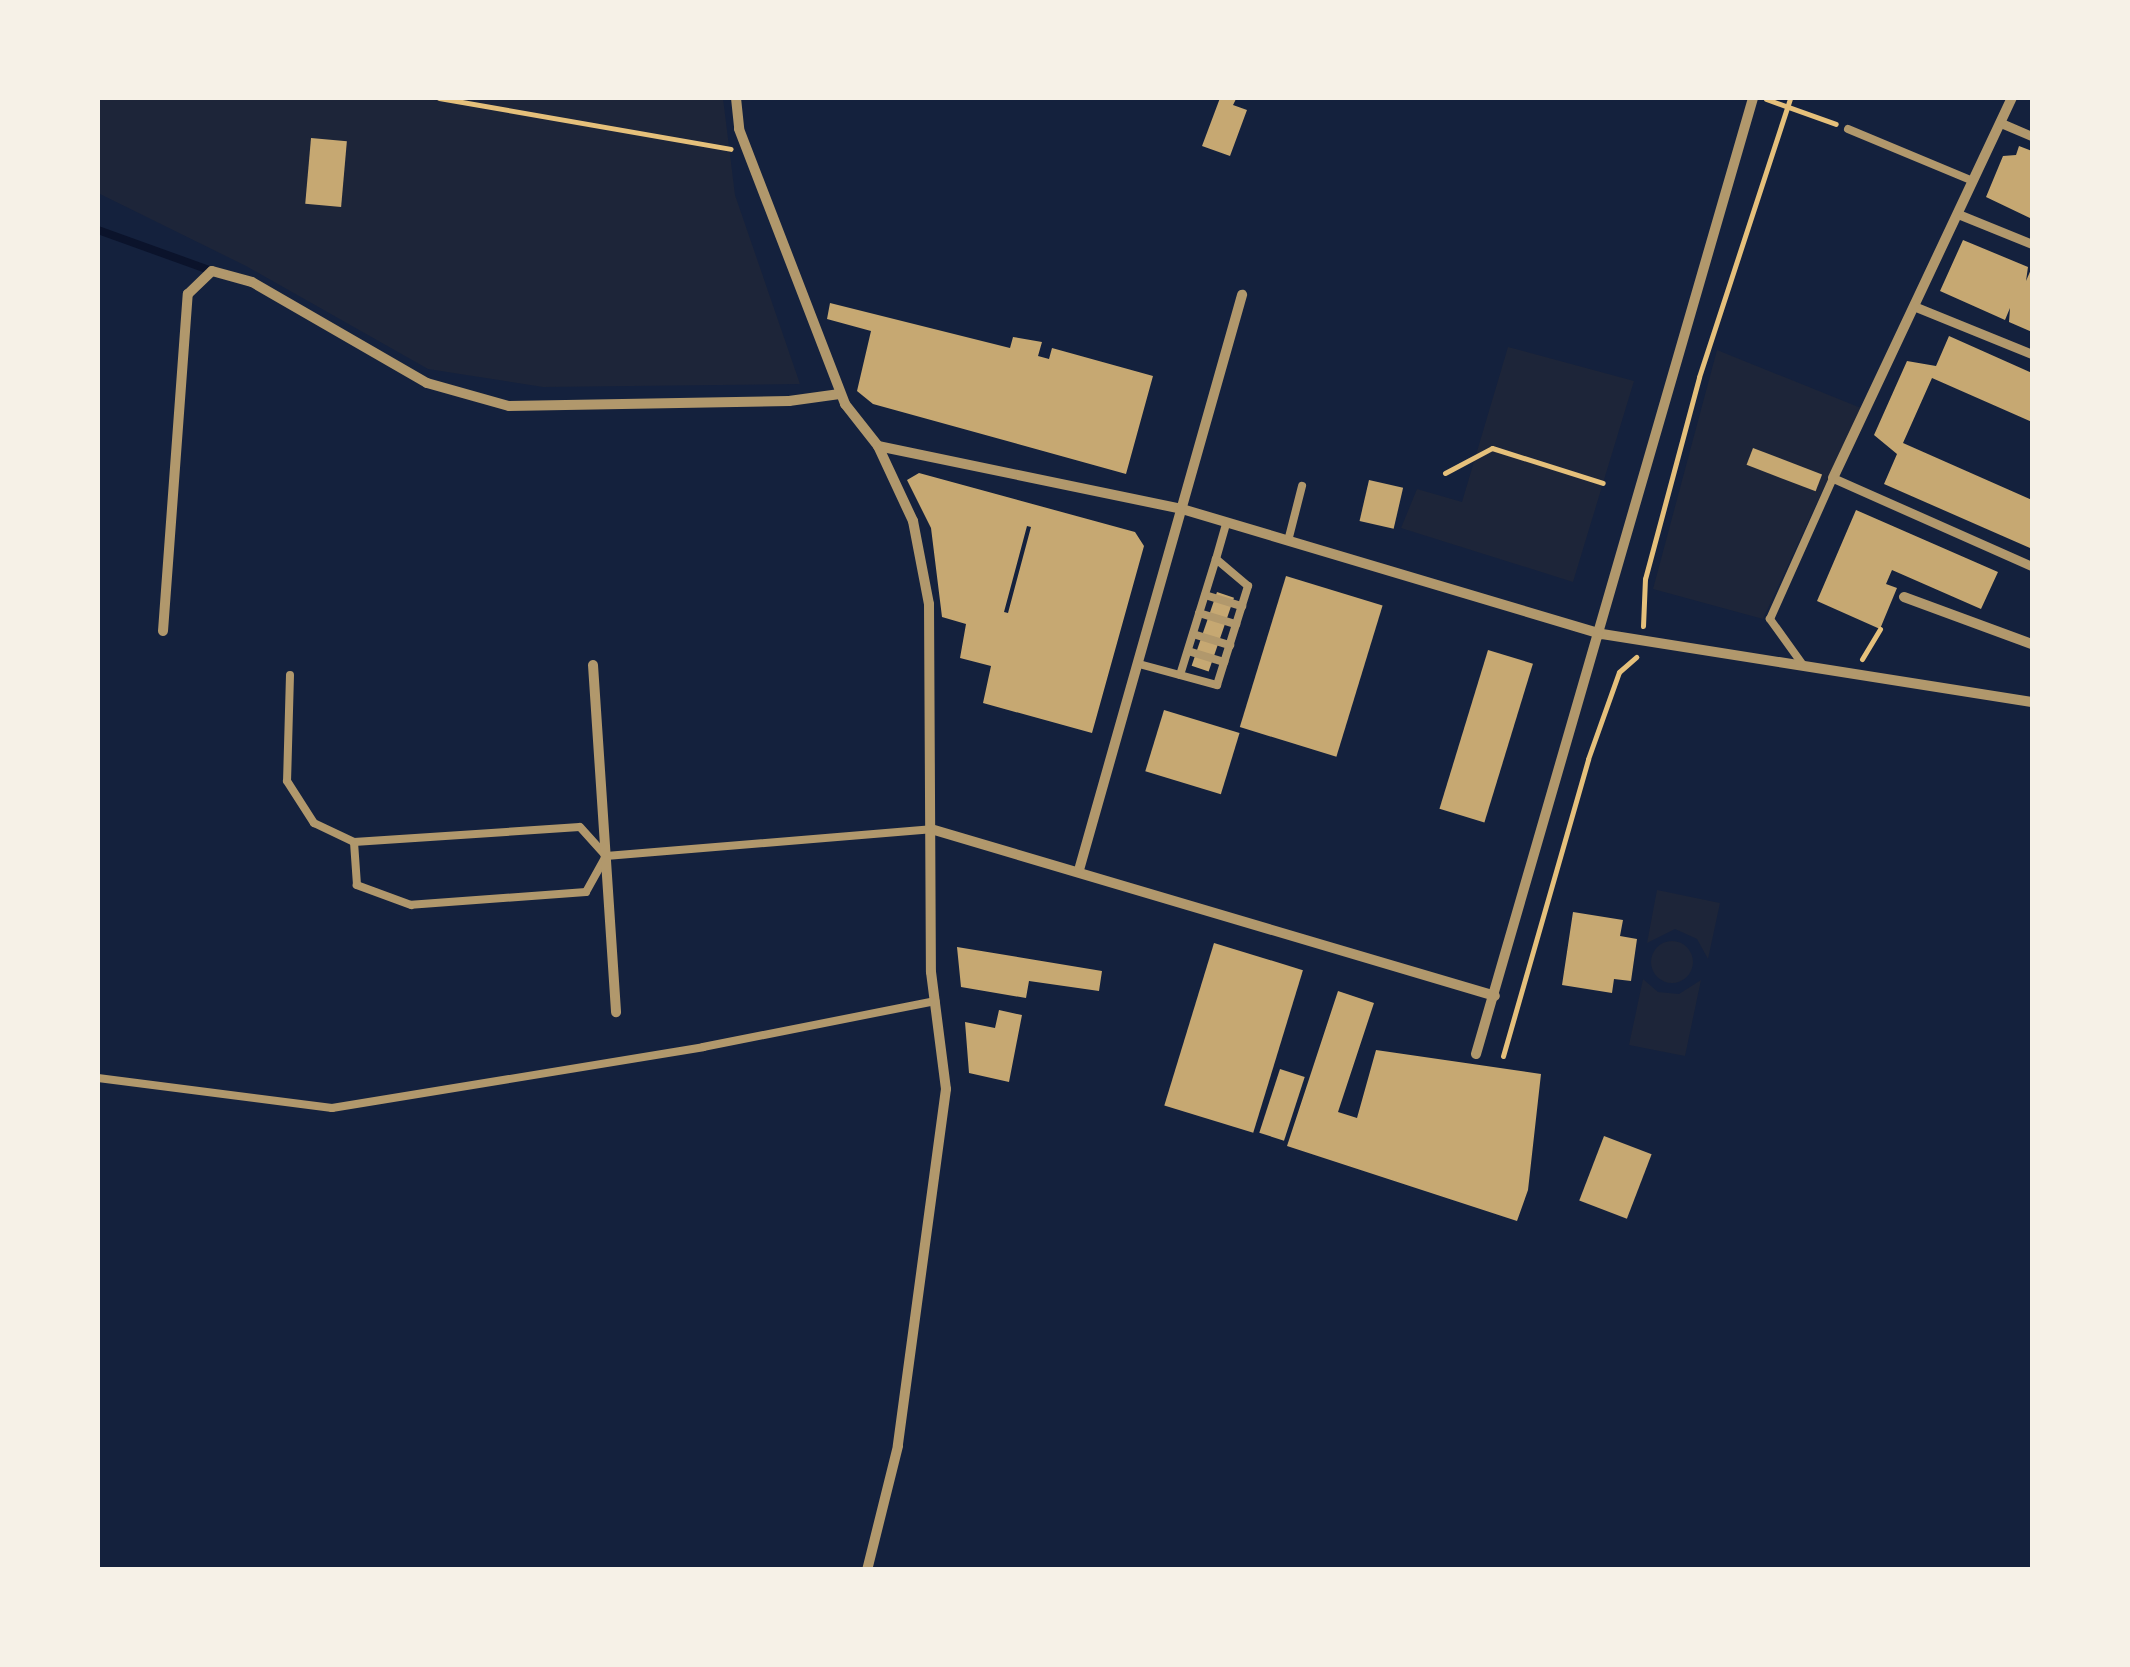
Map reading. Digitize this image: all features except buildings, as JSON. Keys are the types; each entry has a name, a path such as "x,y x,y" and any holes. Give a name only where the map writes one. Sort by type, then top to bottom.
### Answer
{"street":[{"path":"736,98 748,152 840,394 878,446 914,522 929,604 935,1001 946,1089 933,1210 898,1446 867,1570"},
{"path":"1476,1054 1602,634 1753,98"},
{"path":"2012,98 1833,478 2030,565 2032,553"},
{"path":"2001,123 2032,136"},
{"path":"1958,214 2032,244"},
{"path":"163,630 188,294 212,271 252,282 428,382 510,406 789,401 840,394"},
{"path":"1079,870 1242,295"},
{"path":"1916,307 2032,354"},
{"path":"878,446 1182,510 1602,634 2032,702"},
{"path":"1904,597 2032,644"},
{"path":"593,666 616,1012"},
{"path":"931,829 1494,996"}],"lane":[{"path":"1848,129 1973,181"},
{"path":"1803,665 1770,619 1833,478"},
{"path":"1288,541 1302,486"},
{"path":"1180,676 1226,523"},
{"path":"1138,664 1217,686 1248,586 1216,559"},
{"path":"1205,595 1242,606"},
{"path":"1200,613 1236,624"},
{"path":"1193,634 1230,645"},
{"path":"1188,651 1224,662"},
{"path":"290,675 287,781 314,823 354,842 580,827 606,856"},
{"path":"606,856 931,829"},
{"path":"354,842 357,884 412,905 586,892 606,856"},
{"path":"98,1078 332,1108 703,1048 935,1001"}],"path":[{"path":"439,98 748,152"},
{"path":"1762,98 1848,129"},
{"path":"1643,625 1645,579 1707,351 1790,98"},
{"path":"1445,472 1492,448 1603,483"},
{"path":"1866,650 1880,629"},
{"path":"1502,1056 1588,759 1618,672 1634,664 1636,654"}],"shaded area":[{"path":"98,98 723,98 735,195 800,384 543,387 428,369 246,266 98,193"},
{"path":"1508,347 1634,381 1573,582 1401,528 1417,489 1462,502"},
{"path":"1717,350 1861,408 1763,619 1653,589"},
{"path":"1657,890 1720,903 1708,959 1697,939 1675,929 1647,943"},
{"path":"1672,941 1687,947 1693,962 1687,977 1672,983 1657,977 1651,962 1657,947"},
{"path":"1643,979 1658,992 1679,994 1701,980 1685,1056 1629,1045"}],"waterway":[{"path":"98,230 212,271"}]}
